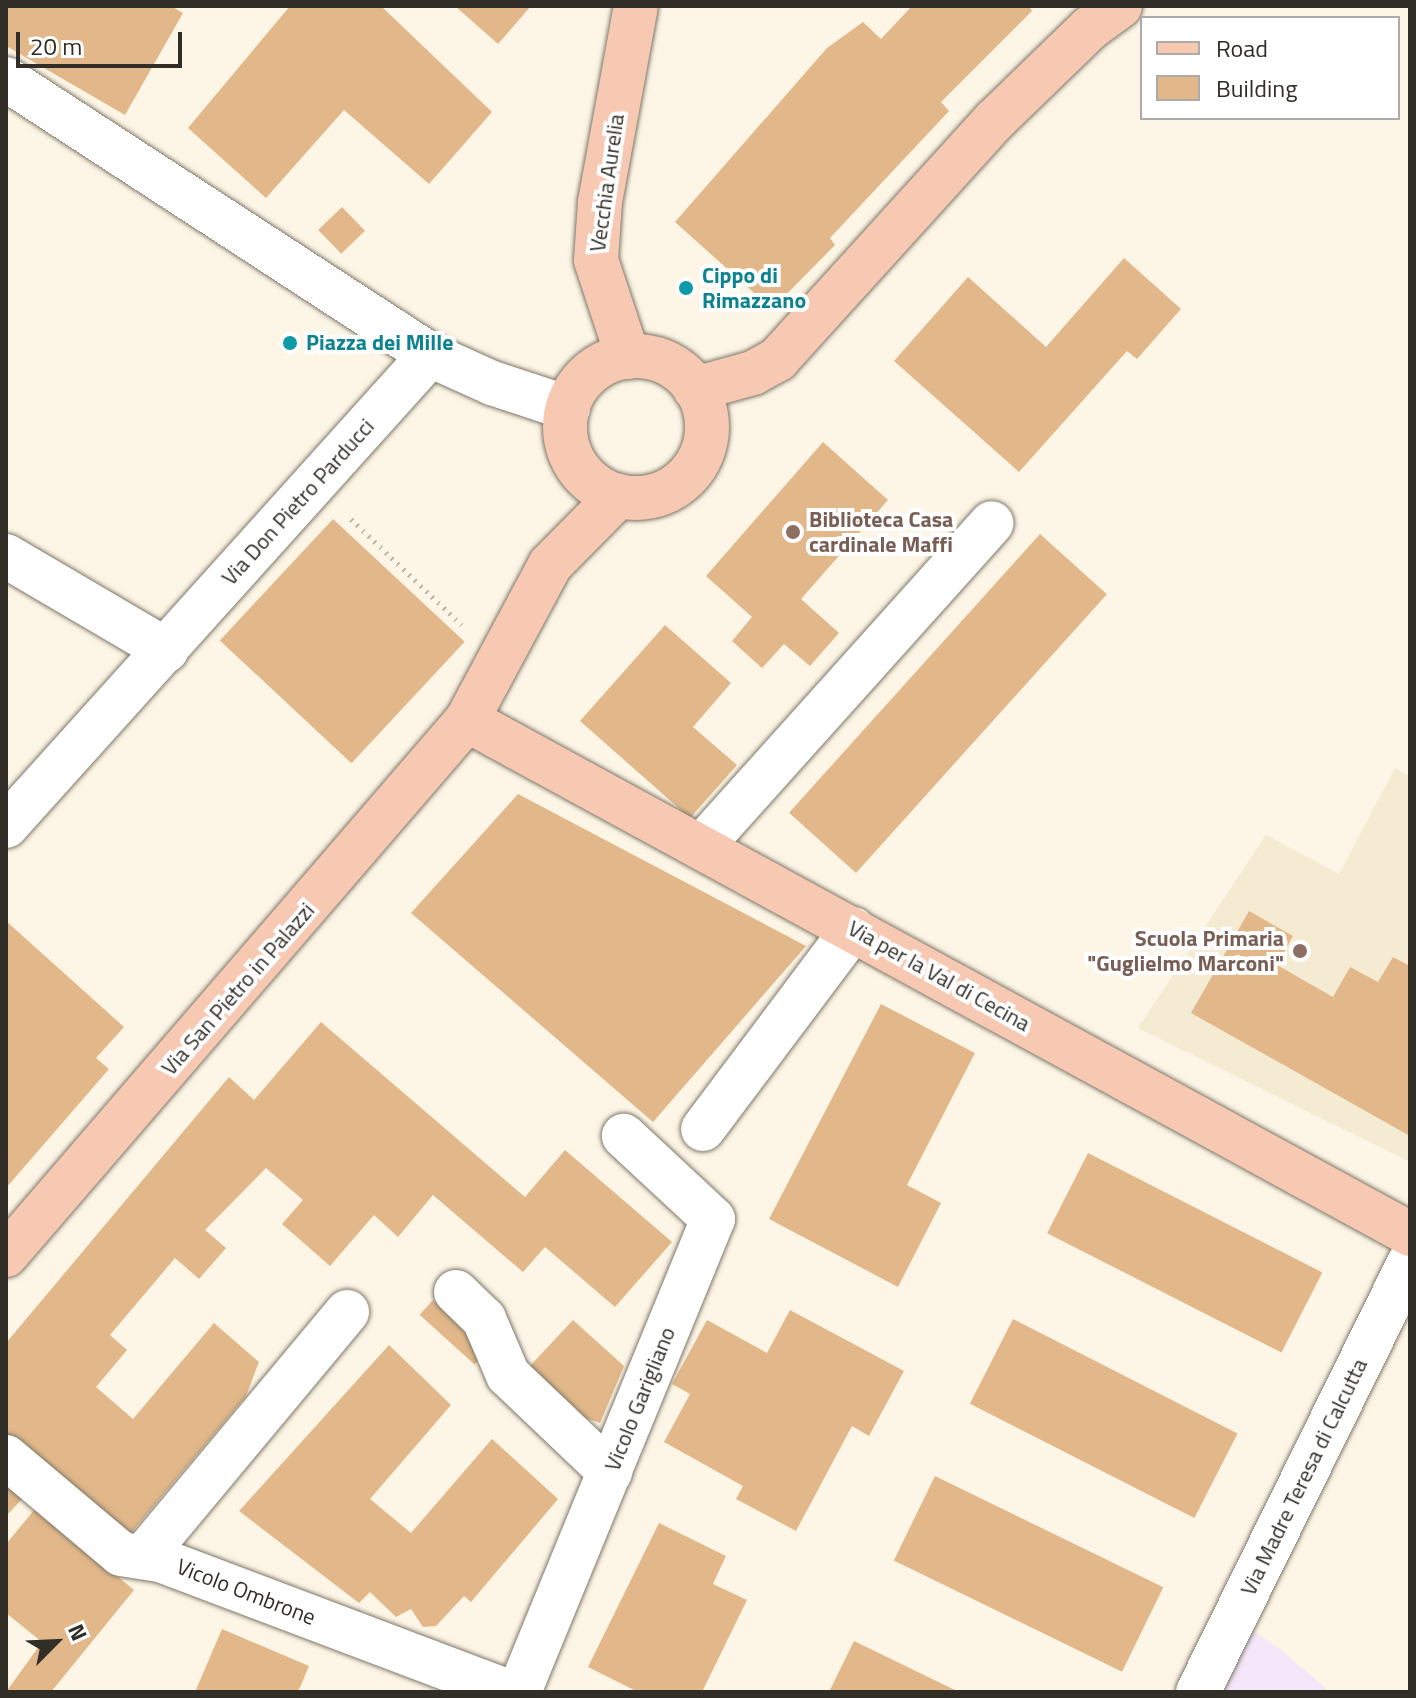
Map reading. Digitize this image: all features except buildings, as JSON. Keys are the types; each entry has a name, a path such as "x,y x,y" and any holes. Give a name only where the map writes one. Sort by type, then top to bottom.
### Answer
{"main road":[{"name":"Vecchia Aurelia","path":"628,357 596,260 600,202 636,6"},
{"path":"695,389 753,373 778,359 995,120 1090,28 1120,6"},
{"path":"628,357 666,363 695,389 707,429 694,469 660,495 618,496 601,489 574,463 565,426 568,408 589,373 628,357"},
{"path":"467,720 550,565 618,496"},
{"name":"Via per la Val di Cecina","path":"467,720 1410,1234"},
{"name":"Via San Pietro in Palazzi","path":"6,1255 467,720"}],"street":[{"path":"6,79 430,355 492,383 540,394 568,408"},
{"name":"Via Don Pietro Parducci","path":"6,826 430,355"},
{"path":"701,847 992,523"},
{"path":"6,556 166,650"},
{"path":"703,1129 853,929"},
{"name":"Vicolo Garigliano","path":"519,1692 713,1219 624,1136"},
{"name":"Via Madre Teresa di Calcutta","path":"1198,1692 1410,1262"},
{"path":"456,1292 484,1319 508,1375 610,1472"},
{"path":"143,1557 347,1312"},
{"name":"Vicolo Ombrone","path":"6,1457 121,1554 143,1557 510,1692"}],"path":[{"path":"306,493 332,501 477,639 496,666"}],"shaded area":[{"name":"Scuola Primaria \"Guglielmo Marconi\"","path":"1395,768 1410,776 1410,1162 1138,1028 1266,835 1339,874"},
{"path":"1251,1630 1280,1649 1330,1692 1223,1692"}],"place":[{"name":"Cippo di Rimazzano","path":"686,288"},
{"name":"Piazza dei Mille","path":"290,343"},
{"name":"Biblioteca Casa cardinale Maffi","path":"793,532"},
{"name":"Scuola Primaria \"Guglielmo Marconi\"","path":"1300,951"}]}
